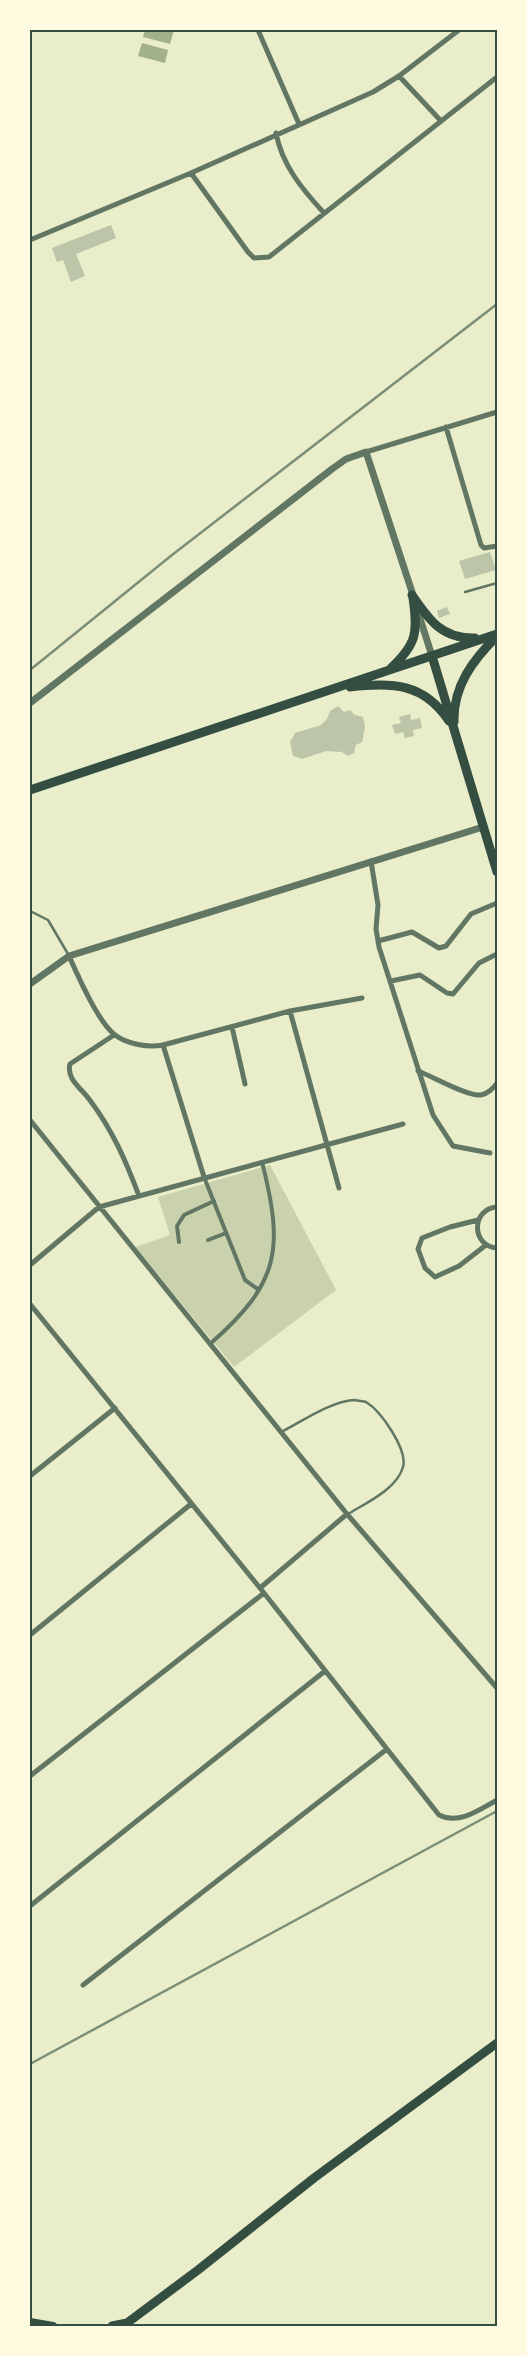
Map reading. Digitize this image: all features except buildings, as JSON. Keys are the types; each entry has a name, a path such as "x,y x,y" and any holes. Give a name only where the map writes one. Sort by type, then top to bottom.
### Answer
{"main road":[{"path":"412,595 430,620 445,633 466,638 485,638"},
{"path":"389,670 413,642 416,632 412,595"},
{"path":"30,790 497,635"},
{"path":"454,730 456,702 467,670 497,635"},
{"path":"432,656 497,872"},
{"path":"330,689 361,686 403,686 415,690 436,705 454,730"},
{"path":"112,2326 125,2324 198,2270 314,2178 497,2043"},
{"path":"30,2322 53,2326"}],"street":[{"path":"258,30 299,124"},
{"path":"30,240 191,173 276,133 373,92 398,76 459,30"},
{"path":"398,76 440,121"},
{"path":"191,173 254,258 269,257 497,77"},
{"path":"276,133 279,151 298,182 324,213"},
{"path":"30,703 346,459 497,412"},
{"path":"446,427 482,545 484,548 497,546"},
{"path":"366,452 432,656"},
{"path":"30,984 69,956 483,826"},
{"path":"371,861 378,905 378,941 433,1115 453,1146 466,1150 490,1153"},
{"path":"378,941 412,932 439,948 446,946 471,914 497,903"},
{"path":"391,981 420,975 447,993 453,994 479,963 497,954"},
{"path":"69,956 89,997 114,1035 129,1042 144,1045 163,1045 290,1011 362,998"},
{"path":"290,1011 339,1188"},
{"path":"232,1027 245,1084"},
{"path":"114,1035 98,1048 70,1064 68,1070 70,1077 89,1099 124,1155 139,1196"},
{"path":"163,1045 204,1177 226,1233 245,1280 260,1290"},
{"path":"418,1071 470,1093 481,1095 493,1088 497,1083"},
{"path":"30,1120 347,1514 497,1688"},
{"path":"30,1265 99,1207 403,1124"},
{"path":"210,1344 244,1312 260,1290 270,1266 275,1243 275,1220 262,1162"},
{"path":"179,1242 177,1226 184,1215 214,1201"},
{"path":"486,1245 459,1266 434,1277 425,1268 418,1249 422,1238 450,1227 478,1220 487,1210 497,1207"},
{"path":"478,1220 478,1234 486,1245 497,1248"},
{"path":"208,1240 226,1233"},
{"path":"30,1304 262,1590 434,1810 448,1820 472,1814 497,1800"},
{"path":"30,1476 115,1408"},
{"path":"30,1635 191,1504"},
{"path":"30,1776 262,1590 347,1514"},
{"path":"30,1906 325,1671"},
{"path":"83,1985 387,1749"}],"lane":[{"path":"465,592 497,582"},
{"path":"30,911 48,920 69,956"},
{"path":"281,1432 336,1403 353,1400 365,1401 380,1415 403,1452 403,1467 394,1481 375,1498 347,1514"}],"shaded area":[{"path":"145,30 174,30 170,44 143,37"},
{"path":"142,43 168,50 165,63 138,56"},
{"path":"270,1165 336,1290 234,1367 135,1247 170,1235 158,1197"}],"railway":[{"path":"30,670 172,555 497,304"},
{"path":"30,2064 497,1811"}]}
